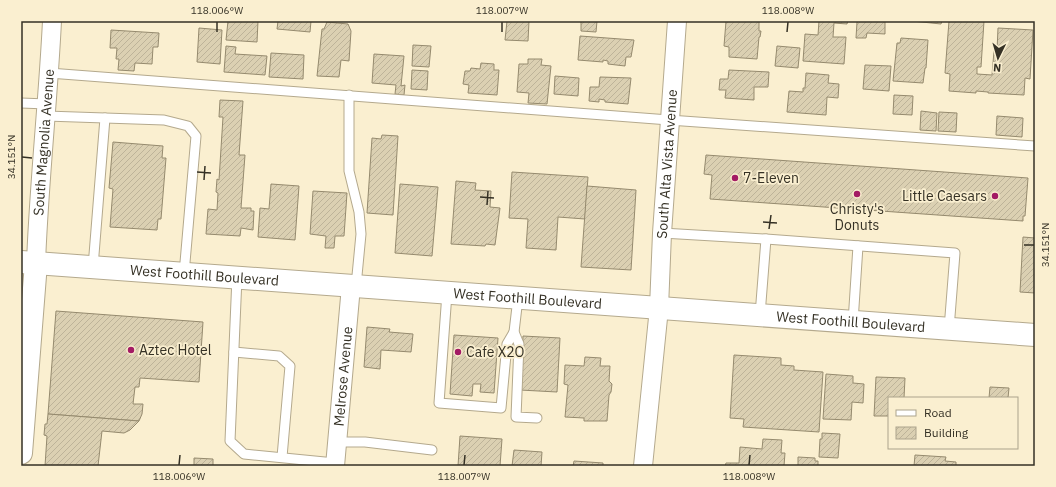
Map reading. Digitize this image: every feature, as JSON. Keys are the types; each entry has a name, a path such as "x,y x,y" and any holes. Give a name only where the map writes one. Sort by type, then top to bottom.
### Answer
{"main road":[{"name":"West Foothill Boulevard","path":"29,263 1035,335"},
{"path":"21,453 29,263"}],"street":[{"name":"South Magnolia Avenue","path":"29,263 38,226 52,21"},
{"name":"South Alta Vista Avenue","path":"643,466 659,308 662,233 677,21"},
{"name":"Melrose Avenue","path":"335,464 354,286"}],"lane":[{"path":"49,73 1035,146"},
{"path":"349,95 349,171 359,212 361,234 354,286"},
{"path":"21,103 47,110 105,118 164,120 188,126 196,136 184,274"},
{"path":"93,267 105,118"},
{"path":"662,233 955,253 949,329"},
{"path":"760,315 766,239"},
{"path":"853,322 858,246"},
{"path":"237,277 230,442 244,454 335,464"},
{"path":"447,293 439,403 502,408 507,344 514,332 518,298"},
{"path":"514,332 519,344 516,417 537,418"},
{"path":"234,352 279,356 290,366 282,457"},
{"path":"337,442 365,442 432,450"}],"building":[{"path":"228,21 258,21 257,42 226,40"},
{"path":"278,21 311,21 310,32 277,29"},
{"path":"507,21 529,21 528,41 505,40"},
{"path":"581,21 597,21 596,32 581,31"},
{"path":"726,21 759,21 759,31 761,31 757,59 729,57 729,47 724,46"},
{"path":"819,21 848,21 847,24 834,23 833,37 846,37 844,64 803,61 805,34 818,35"},
{"path":"885,21 885,34 867,33 866,38 856,38 857,22"},
{"path":"912,21 942,21 941,24"},
{"path":"949,21 984,21 981,67 977,67 977,74 992,75 994,51 997,51 998,28 1033,30 1030,79 1025,78 1024,95 976,91 976,93 949,91 950,74 945,73"},
{"path":"327,22 348,24 351,31 349,61 341,60 339,77 317,76 322,29 324,29"},
{"path":"199,28 222,30 220,64 197,62"},
{"path":"111,30 159,33 158,47 153,47 152,64 135,63 134,71 118,70 119,59 116,59 117,48 110,48"},
{"path":"580,36 634,40 631,57 626,57 625,66 608,64 608,61 603,60 603,62 578,60"},
{"path":"901,38 928,40 926,68 923,83 893,81 897,43 900,43"},
{"path":"413,45 431,46 429,67 412,66"},
{"path":"226,46 236,47 235,54 267,56 265,75 224,72"},
{"path":"777,46 800,48 798,68 775,66"},
{"path":"271,53 304,55 303,79 269,77"},
{"path":"374,54 404,56 401,86 405,85 404,95 395,94 396,85 372,83"},
{"path":"528,59 542,59 541,65 551,66 547,104 528,103 529,93 517,92 519,64 528,64"},
{"path":"481,63 494,64 494,70 499,70 497,95 468,93 469,85 463,84 465,71 470,71 471,68 480,69"},
{"path":"865,65 891,66 889,91 863,89"},
{"path":"412,70 428,71 427,90 411,89"},
{"path":"729,70 769,72 768,87 754,87 754,100 725,98 726,90 719,90 720,79 728,79"},
{"path":"806,73 829,75 828,83 839,84 838,98 827,97 826,115 787,112 789,91 803,92 803,88 805,88"},
{"path":"555,76 579,78 578,96 554,94"},
{"path":"600,77 631,78 628,104 605,102 605,100 599,99 599,102 589,101 590,87 599,87"},
{"path":"894,95 913,96 912,115 893,114"},
{"path":"220,100 243,101 239,155 245,155 241,208 251,208 251,211 254,211 253,230 241,228 240,236 206,234 208,209 217,210 218,193 216,192 217,179 219,180 223,117 219,117"},
{"path":"921,111 937,113 936,131 920,130"},
{"path":"939,112 957,113 956,132 938,131"},
{"path":"997,116 1023,118 1022,137 996,135"},
{"path":"382,135 398,136 393,215 367,213 372,138 381,139"},
{"path":"113,142 163,146 162,158 166,158 161,219 158,219 157,230 110,227 113,189 109,188"},
{"path":"706,155 1028,178 1025,216 1023,216 1023,221 710,199 712,175 704,174"},
{"path":"512,172 588,177 585,219 558,217 556,250 526,248 528,219 509,218"},
{"path":"456,181 476,183 475,190 491,191 490,207 500,208 495,245 486,244 485,246 451,244"},
{"path":"271,184 299,186 295,240 258,237 260,208 269,209"},
{"path":"400,184 438,187 432,256 395,253"},
{"path":"587,186 636,190 631,270 581,267"},
{"path":"313,191 347,193 344,236 335,236 334,248 325,248 326,236 310,234"},
{"path":"1023,237 1035,238 1035,293 1020,292"},
{"path":"56,311 203,322 199,382 140,378 139,387 135,387 133,404 143,404 142,414 139,421 48,414"},
{"path":"367,327 390,329 389,332 413,334 411,352 381,350 380,369 364,367"},
{"path":"454,335 498,338 494,393 480,392 481,384 473,384 472,396 450,394"},
{"path":"523,336 560,338 557,392 520,390"},
{"path":"734,355 781,358 781,365 794,366 794,370 823,372 819,432 743,427 744,419 730,418"},
{"path":"585,357 601,358 600,366 610,366 609,381 612,384 609,395 607,421 584,421 584,418 565,417 568,385 564,384 565,365 584,366"},
{"path":"826,374 853,376 853,383 864,384 863,403 852,402 851,420 823,419"},
{"path":"876,377 905,378 904,397 888,397 888,416 874,416"},
{"path":"990,387 1009,388 1008,397 989,397"},
{"path":"48,414 139,421 130,430 124,433 102,431 98,466 45,466 47,436 44,435"},
{"path":"822,433 840,434 838,458 819,457 820,439 822,439"},
{"path":"460,436 502,439 500,466 458,466"},
{"path":"763,439 782,440 781,453 785,453 784,466 725,466 726,463 739,463 740,447 762,449"},
{"path":"514,450 542,452 541,466 512,466"},
{"path":"915,455 946,457 945,461 956,462 956,466 914,466"},
{"path":"798,457 815,458 815,461 818,461 818,466 798,466"},
{"path":"194,458 213,459 213,466 194,466"},
{"path":"574,461 603,463 603,466 573,466"}],"place":[{"name":"7-Eleven","path":"735,178"},
{"name":"Christy's Donuts","path":"857,194"},
{"name":"Little Caesars","path":"995,196"},
{"name":"Aztec Hotel","path":"131,350"},
{"name":"Cafe X2O","path":"458,352"}]}
